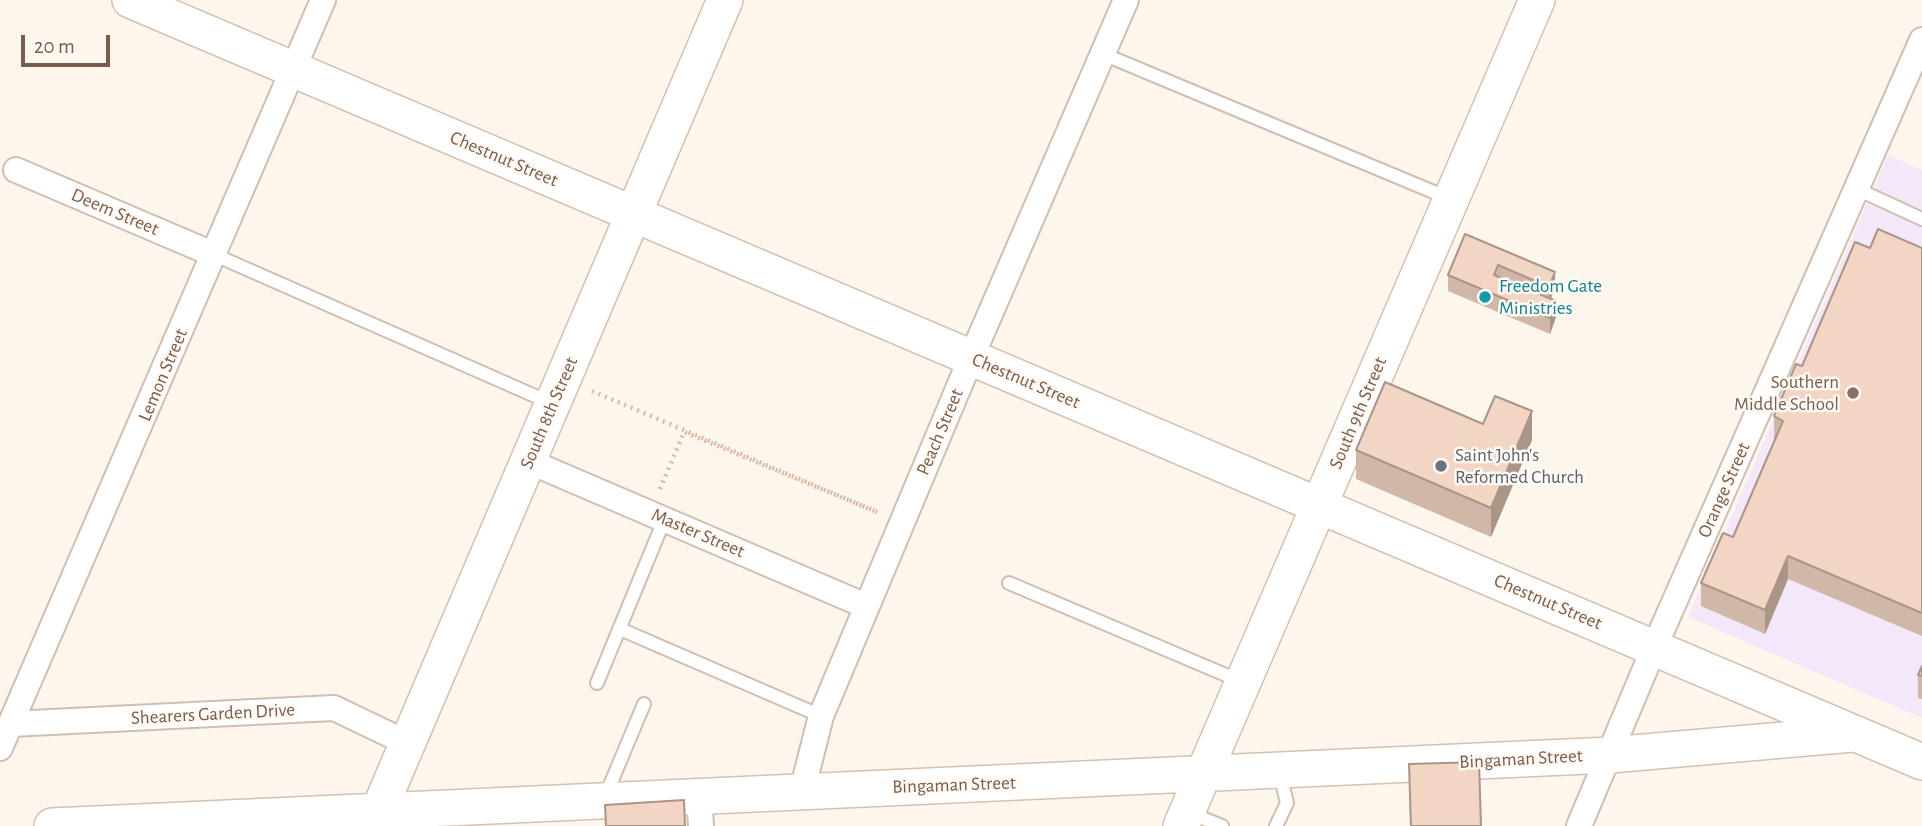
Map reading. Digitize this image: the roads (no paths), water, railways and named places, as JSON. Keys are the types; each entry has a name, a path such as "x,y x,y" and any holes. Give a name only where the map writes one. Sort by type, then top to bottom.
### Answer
{"street":[{"name":"Chestnut Street","path":"130,0 1922,762"},
{"name":"Lemon Street","path":"0,748 323,0"},
{"name":"South 8th Street","path":"376,818 632,213 726,0"},
{"name":"Peach Street","path":"802,791 821,716 971,358 1126,0"},
{"name":"South 9th Street","path":"1184,819 1537,0"},
{"name":"Orange Street","path":"1579,826 1654,648 1922,40"},
{"name":"Deem Street","path":"16,170 215,255"},
{"name":"Master Street","path":"528,461 866,607"},
{"name":"Shearers Garden Drive","path":"11,724 334,708 407,743"},
{"name":"Bingaman Street","path":"52,826 376,818 603,800 700,811 802,791 1610,755 1856,733"}],"lane":[{"path":"1103,54 1450,199"},
{"path":"1857,189 1922,219"},
{"path":"215,255 558,391"},
{"path":"597,683 620,629 657,515"},
{"path":"1009,583 1244,682"},
{"path":"620,629 821,716"},
{"path":"603,800 644,704"},
{"path":"1276,826 1287,803 1280,770"},
{"path":"1184,819 1222,826"}],"place":[{"name":"Freedom Gate Ministries","path":"1485,297"},
{"name":"Southern Middle School","path":"1853,393"},
{"name":"Saint John's Reformed Church","path":"1441,466"}]}
